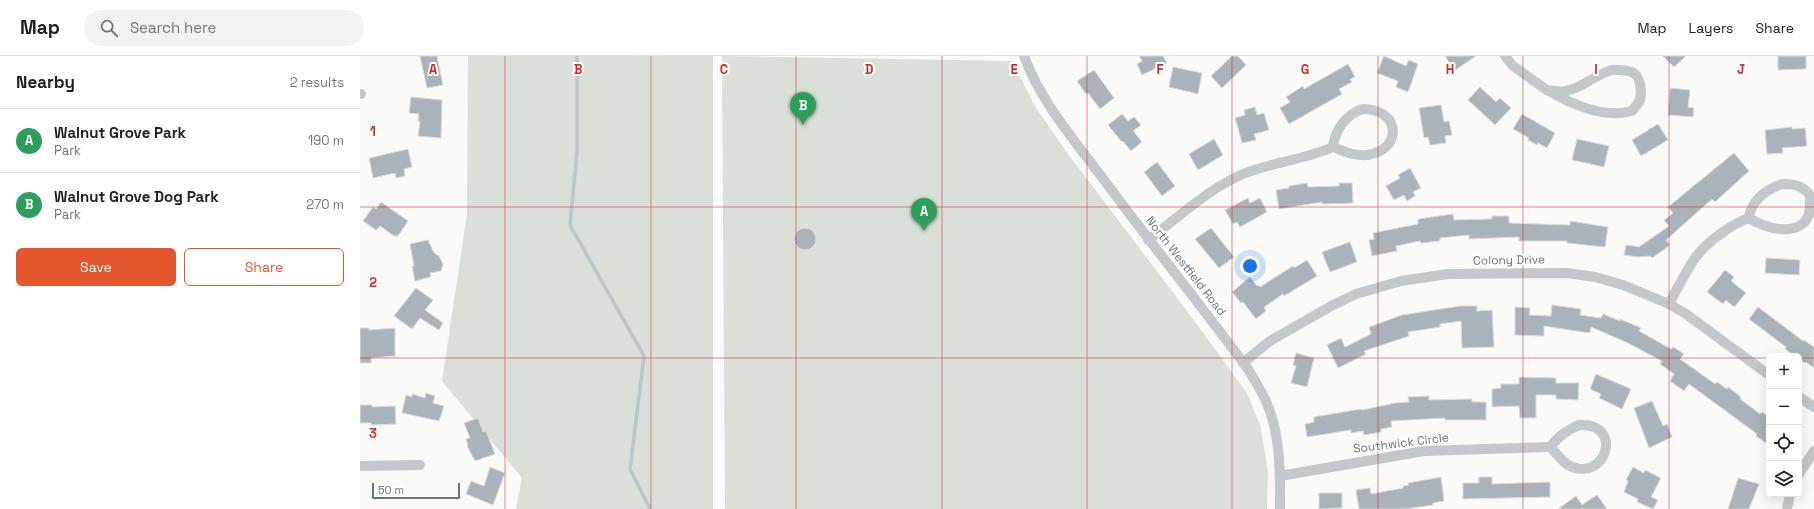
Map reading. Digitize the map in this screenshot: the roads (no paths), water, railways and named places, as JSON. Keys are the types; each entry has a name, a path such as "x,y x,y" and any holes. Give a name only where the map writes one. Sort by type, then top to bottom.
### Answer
{"street":[{"name":"North Westfield Road","path":"1024,56 1036,83 1047,101 1148,240 1243,363 1265,400 1276,437 1280,476 1280,509"},
{"path":"1504,56 1513,66 1547,90 1577,105 1615,113 1632,111 1639,102 1641,94 1637,76 1633,72 1623,70 1602,72 1584,84 1571,89 1547,90"},
{"path":"1148,240 1225,182 1269,164 1319,153 1333,147 1362,155 1373,154 1383,150 1388,144 1392,137 1393,126 1390,120 1377,110 1363,110 1355,112 1341,124 1334,137 1333,147"},
{"path":"1782,184 1796,184 1804,188 1810,195 1808,215 1803,222 1796,227 1777,229 1757,224 1749,218 1749,212 1756,201 1772,187 1782,184"},
{"path":"1669,304 1695,258 1702,250 1734,224 1749,218"},
{"name":"Colony Drive","path":"1243,363 1270,341 1333,305 1356,294 1401,281 1422,276 1448,274 1567,272 1596,277 1623,285 1669,304 1686,314 1766,373"},
{"path":"1802,398 1814,407"},
{"path":"1579,425 1587,425 1594,426 1600,430 1605,438 1606,447 1600,462 1593,467 1585,468 1568,464 1550,447 1556,439 1567,430 1579,425"},
{"name":"Southwick Circle","path":"1280,476 1424,451 1550,447"},
{"path":"1802,469 1814,451"},
{"path":"360,466 420,465"},
{"path":"1787,509 1789,497"}],"waterway":[{"path":"577,56 577,152 570,225 644,356 630,469 650,509"}],"place":[{"name":"Walnut Grove Dog Park","path":"803,125"},
{"name":"Walnut Grove Park","path":"924,231"}]}
